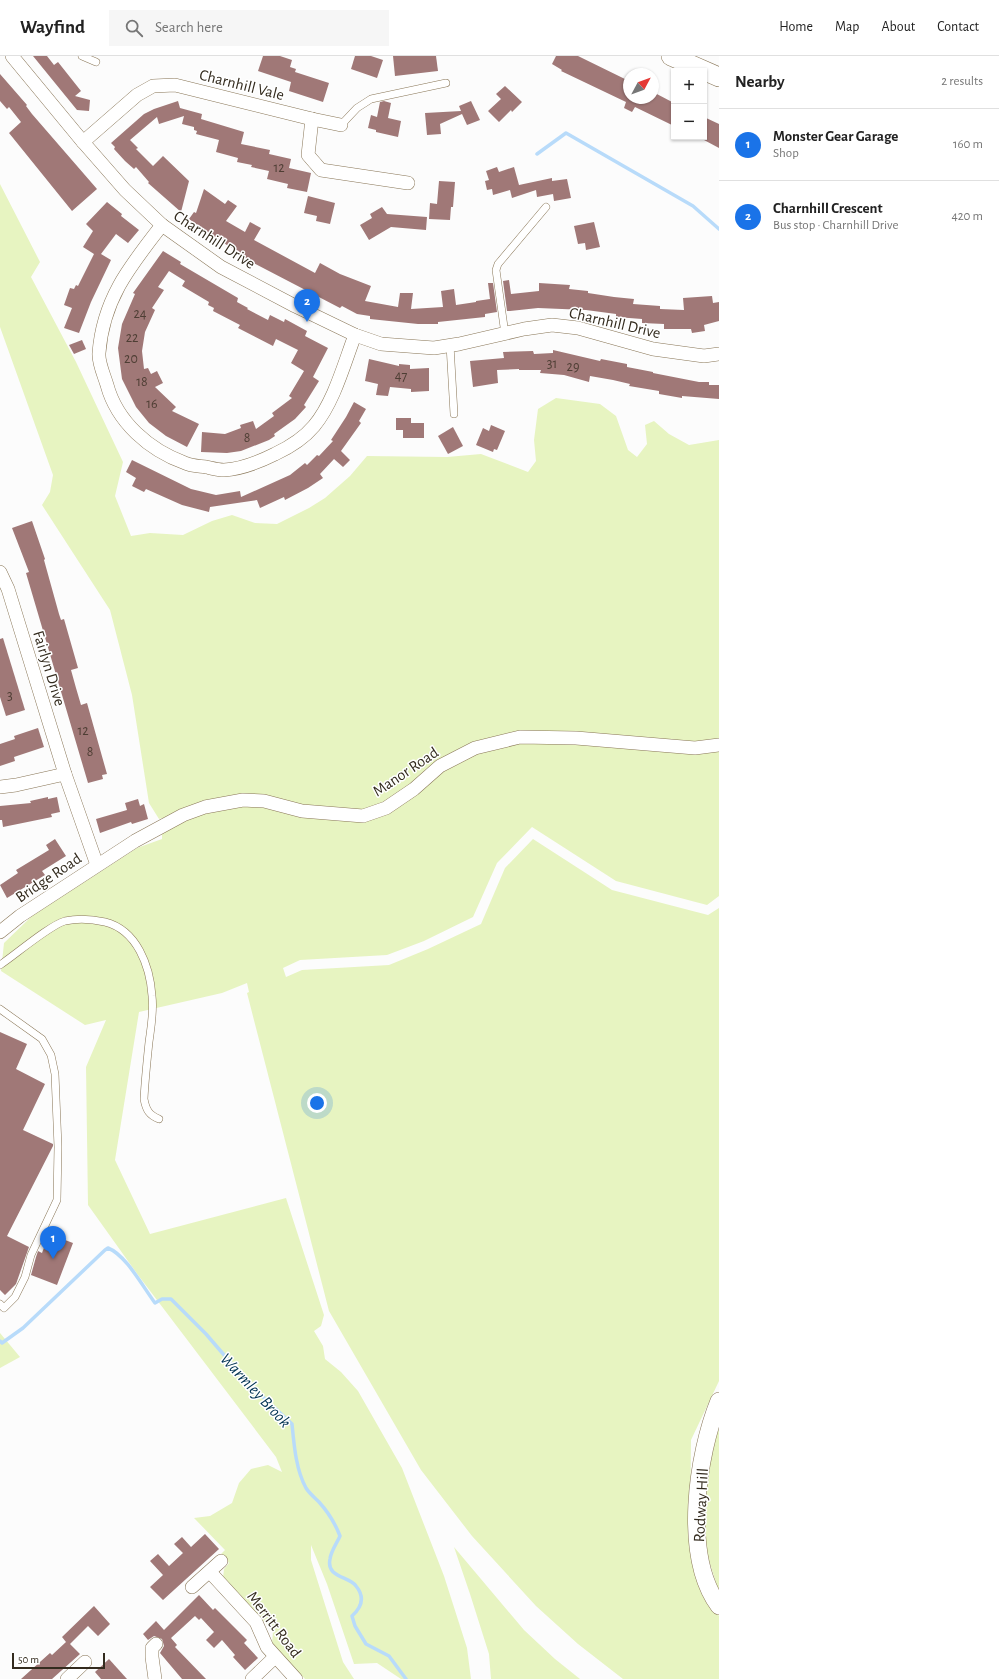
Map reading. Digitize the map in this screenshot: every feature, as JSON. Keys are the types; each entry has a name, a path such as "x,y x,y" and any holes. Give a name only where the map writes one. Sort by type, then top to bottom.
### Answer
{"main road":[{"path":"671,56 719,77"}],"street":[{"name":"Charnhill Drive","path":"12,56 125,190 162,225 221,268 355,335 380,344 434,348 450,346 524,329 552,325 578,328 653,349 704,356 719,354"},
{"name":"Charnhill Vale","path":"83,142 137,95 153,86 175,85 341,125"},
{"path":"312,119 308,154 321,170 408,183"},
{"path":"162,225 131,264 117,288 104,319 98,355 109,393 121,416 139,436 158,452 186,464 223,470 251,464 291,447 314,426 328,404 355,335"},
{"name":"Fairlyn Drive","path":"0,572 8,590 65,774 96,865"},
{"name":"Manor Road","path":"96,865 135,841 183,815 205,807 243,800 264,801 302,811 363,816 386,808 414,789 440,766 461,755 475,748 520,737 576,738 695,748 719,745"},
{"path":"0,787 65,774"},
{"name":"Bridge Road","path":"0,932 20,916 96,865"},
{"name":"Rodway Hill","path":"719,1401 712,1418 699,1475 697,1515 698,1546 703,1574 719,1606"},
{"path":"192,1587 221,1561"},
{"name":"Merritt Road","path":"210,1572 256,1622 267,1647 296,1679"},
{"path":"155,1679 152,1648 156,1644"},
{"path":"252,1679 276,1657"},
{"path":"67,1679 85,1662"}],"lane":[{"path":"82,56 96,62"},
{"path":"341,125 357,108 371,99 446,83"},
{"path":"505,334 496,270 498,264 546,207"},
{"path":"450,346 454,414"},
{"path":"0,965 49,930 65,921 82,919 97,920 113,924 128,934 137,944 146,965 152,995 152,1014 144,1099 146,1109 152,1116 159,1119"},
{"path":"0,1009 42,1039 51,1055 55,1074 58,1147 57,1200 31,1255 25,1277 15,1297 4,1308 0,1304"}],"green space":[{"path":"0,184 40,262 31,277 76,362 123,462 115,496 131,536 150,533 183,535 212,521 232,515 255,523 277,524 325,498 350,476 367,456 447,457 481,454 528,472 536,461 534,440 538,409 556,398 600,404 616,416 628,450 637,457 647,444 645,425 654,421 669,434 689,445 719,440 719,896 707,905 616,881 532,827 497,863 473,917 424,941 387,955 300,960 283,968 286,977 302,970 389,965 428,949 481,924 505,868 533,839 612,890 708,915 719,908 719,1381 691,1440 690,1526 711,1604 719,1616 719,1679 623,1679 578,1644 536,1606 472,1536 421,1470 329,1311 247,993 249,992 247,983 222,993 139,1012 115,1160 150,1234 286,1198 324,1315 321,1326 314,1331 323,1346 325,1359 341,1372 358,1391 402,1468 444,1576 467,1648 471,1679 401,1679 377,1663 354,1664 327,1584 311,1545 311,1560 343,1662 354,1679 305,1679 272,1644 273,1631 223,1578 224,1569 229,1563 221,1554 225,1550 194,1518 210,1516 232,1503 239,1483 251,1469 268,1465 282,1472 276,1457 138,1275 88,1205 86,1067 106,1020 85,1025 1,971 4,943 32,916 137,848 162,839 162,818 159,819 149,803 132,695 110,610 42,505 50,492 53,475 0,327"},
{"path":"0,1333 20,1357 0,1368"},
{"path":"719,1429 719,1589 707,1554 703,1516 704,1471"},
{"path":"454,1547 524,1630 555,1659 580,1679 491,1679 489,1654"}],"building":[{"path":"33,56 47,56 54,65 58,62 81,91 75,96 90,100 89,111 77,110"},
{"path":"263,56 280,56 292,60 290,67 296,69 295,72 329,83 323,102 289,91 291,82 258,71"},
{"path":"355,56 371,56 383,60 377,78 351,69"},
{"path":"393,56 436,56 438,71 395,76"},
{"path":"556,56 578,56 623,78 623,101 561,71 562,70 552,64"},
{"path":"0,74 27,105 26,106 32,114 97,189 72,211 9,133 21,122 9,107 7,109 0,101"},
{"path":"505,86 522,102 499,122 488,111 501,99 496,94"},
{"path":"659,95 671,101 671,125 635,107 632,112 624,108 625,104 659,104"},
{"path":"178,101 180,108 202,114 201,119 244,132 241,144 270,150 269,154 291,159 289,168 311,173 307,192 287,188 288,184 267,179 269,171 237,162 238,158 216,152 219,140 196,134 197,131 194,130 194,127 182,124 184,116 159,124 157,117 130,140 138,148 136,149 153,166 163,156 189,181 181,212 148,183 149,182 136,167 134,169 125,161 114,149 115,147 111,143 144,114"},
{"path":"384,101 391,103 388,118 401,121 398,137 376,132 376,130 368,128 371,115 377,117 380,102"},
{"path":"471,101 480,120 467,125 462,114 440,124 441,134 427,135 425,113 461,111 459,106"},
{"path":"707,118 719,124 719,148 704,140 707,140"},
{"path":"497,167 499,172 514,167 519,185 552,178 552,181 567,179 571,198 554,201 553,194 537,197 536,190 512,198 510,190 493,195 492,189 487,190 485,181 489,180 486,171"},
{"path":"439,181 455,182 453,207 451,207 450,220 429,219 430,203 437,204"},
{"path":"204,189 225,204 228,200 237,206 226,221 245,232 250,222 261,228 254,240 315,273 320,263 340,274 371,286 365,301 398,307 400,293 413,293 411,309 443,307 441,291 454,289 456,305 476,302 490,299 488,283 493,283 497,312 485,314 485,317 438,322 438,324 418,324 370,319 370,316 357,314 342,306 340,308 244,258 245,256 189,219 194,212 196,213"},
{"path":"308,196 335,203 330,224 316,221 317,216 304,213"},
{"path":"107,202 122,214 121,216 139,230 128,243 116,234 101,254 111,260 91,302 79,333 64,328 72,308 64,305 70,288 74,289 76,285 78,286 94,254 83,247 93,231 86,224"},
{"path":"382,207 387,214 427,217 426,230 391,227 369,240 360,225 372,218 370,214"},
{"path":"594,222 600,247 586,250 585,243 578,244 574,226"},
{"path":"163,251 181,262 180,264 238,298 237,302 248,308 247,309 268,320 270,315 284,322 285,319 307,331 305,336 328,348 313,377 319,381 304,405 306,407 295,419 274,434 275,436 269,440 241,451 227,453 201,452 202,432 225,434 241,428 240,425 253,421 256,429 274,416 272,413 292,398 289,396 304,371 291,363 298,350 276,339 273,346 238,328 240,325 213,311 214,308 208,305 209,302 182,286 185,281 169,271 158,287 164,290 152,308 155,310 145,332 142,351 144,369 148,368 151,374 157,371 163,383 155,387 176,407 172,411 199,424 187,447 166,436 149,423 136,407 122,379 118,348 122,324 135,294 133,293"},
{"path":"509,280 511,294 539,291 539,283 570,285 569,289 634,299 633,304 660,306 660,309 684,310 683,298 712,296 713,303 719,302 719,321 704,325 705,331 692,333 691,329 664,329 664,324 642,323 642,319 616,317 616,314 586,310 538,308 507,311 503,281"},
{"path":"82,340 86,349 74,354 69,345"},
{"path":"553,350 600,361 601,359 627,364 627,367 653,373 699,382 709,382 709,385 719,385 719,399 682,396 682,398 659,394 659,391 629,386 630,384 613,380 590,376 589,382 564,375 540,373 541,370 497,370 498,383 473,387 470,361 504,358 503,352 533,351 534,354 553,353"},
{"path":"369,359 399,366 399,364 410,365 410,369 429,368 429,391 411,392 411,389 390,387 388,396 376,395 378,384 365,381"},
{"path":"354,402 366,409 359,421 361,423 341,451 350,460 343,467 334,459 320,474 323,478 308,488 285,500 284,497 260,508 257,500 210,507 209,512 182,505 146,489 144,492 132,486 136,478 126,472 132,460 191,489 216,495 240,491 241,497 290,475 305,463 307,465 317,455 319,456 333,441 331,440"},
{"path":"396,418 411,418 411,423 424,423 424,438 403,438 403,430 396,430"},
{"path":"491,425 505,431 497,450 494,449 493,452 476,445 483,428 489,431"},
{"path":"453,427 463,446 448,454 438,436"},
{"path":"32,521 45,559 44,560 59,614 61,620 64,619 78,668 71,670 81,705 87,703 107,774 102,775 103,779 88,783 26,573 29,572 12,528"},
{"path":"3,638 25,710 6,716 0,697 0,639"},
{"path":"38,728 44,747 14,757 15,761 0,766 0,744 15,739 14,736"},
{"path":"48,797 48,799 57,797 60,812 51,814 52,817 3,827 2,820 0,820 0,806 31,803 30,801"},
{"path":"138,799 140,806 144,804 148,819 132,824 131,822 100,833 96,819 127,810 125,803"},
{"path":"55,839 66,856 42,871 45,875 7,898 0,885 18,873 16,870 49,850 46,845"},
{"path":"0,1032 27,1044 16,1069 45,1084 23,1130 53,1144 7,1236 29,1247 16,1284 5,1295 0,1290"},
{"path":"49,1234 73,1243 57,1285 31,1275 38,1251 42,1253"},
{"path":"205,1534 219,1549 163,1600 150,1587 163,1575 150,1561 158,1554 169,1566 183,1553 174,1544 182,1537 191,1547"},
{"path":"199,1595 213,1610 215,1608 247,1640 244,1643 258,1658 245,1670 233,1657 235,1655 222,1640 214,1648 206,1640 214,1632 201,1618 199,1620 195,1616 171,1638 177,1645 175,1647 206,1679 182,1679 160,1653 164,1646 162,1639 154,1636 148,1640 143,1634 156,1621 164,1630"},
{"path":"94,1606 110,1624 98,1636 88,1626 70,1644 80,1654 52,1679 21,1679 50,1653 52,1655 66,1642 62,1637"},
{"path":"109,1659 127,1679 101,1679 95,1672"}],"waterway":[{"path":"537,154 566,133 693,206 719,229"},
{"name":"Warmley Brook","path":"0,1341 2,1343 23,1328 105,1250 108,1248 115,1252 128,1264 155,1303 162,1299 171,1299 206,1334 249,1384 292,1424 296,1457 303,1481 310,1494 319,1502 328,1514 340,1536 331,1556 331,1570 353,1583 361,1594 360,1605 352,1616 355,1626 366,1644 389,1656 406,1679"}],"place":[{"name":"Charnhill Crescent","path":"307,322"},
{"name":"Monster Gear Garage","path":"53,1259"}]}
